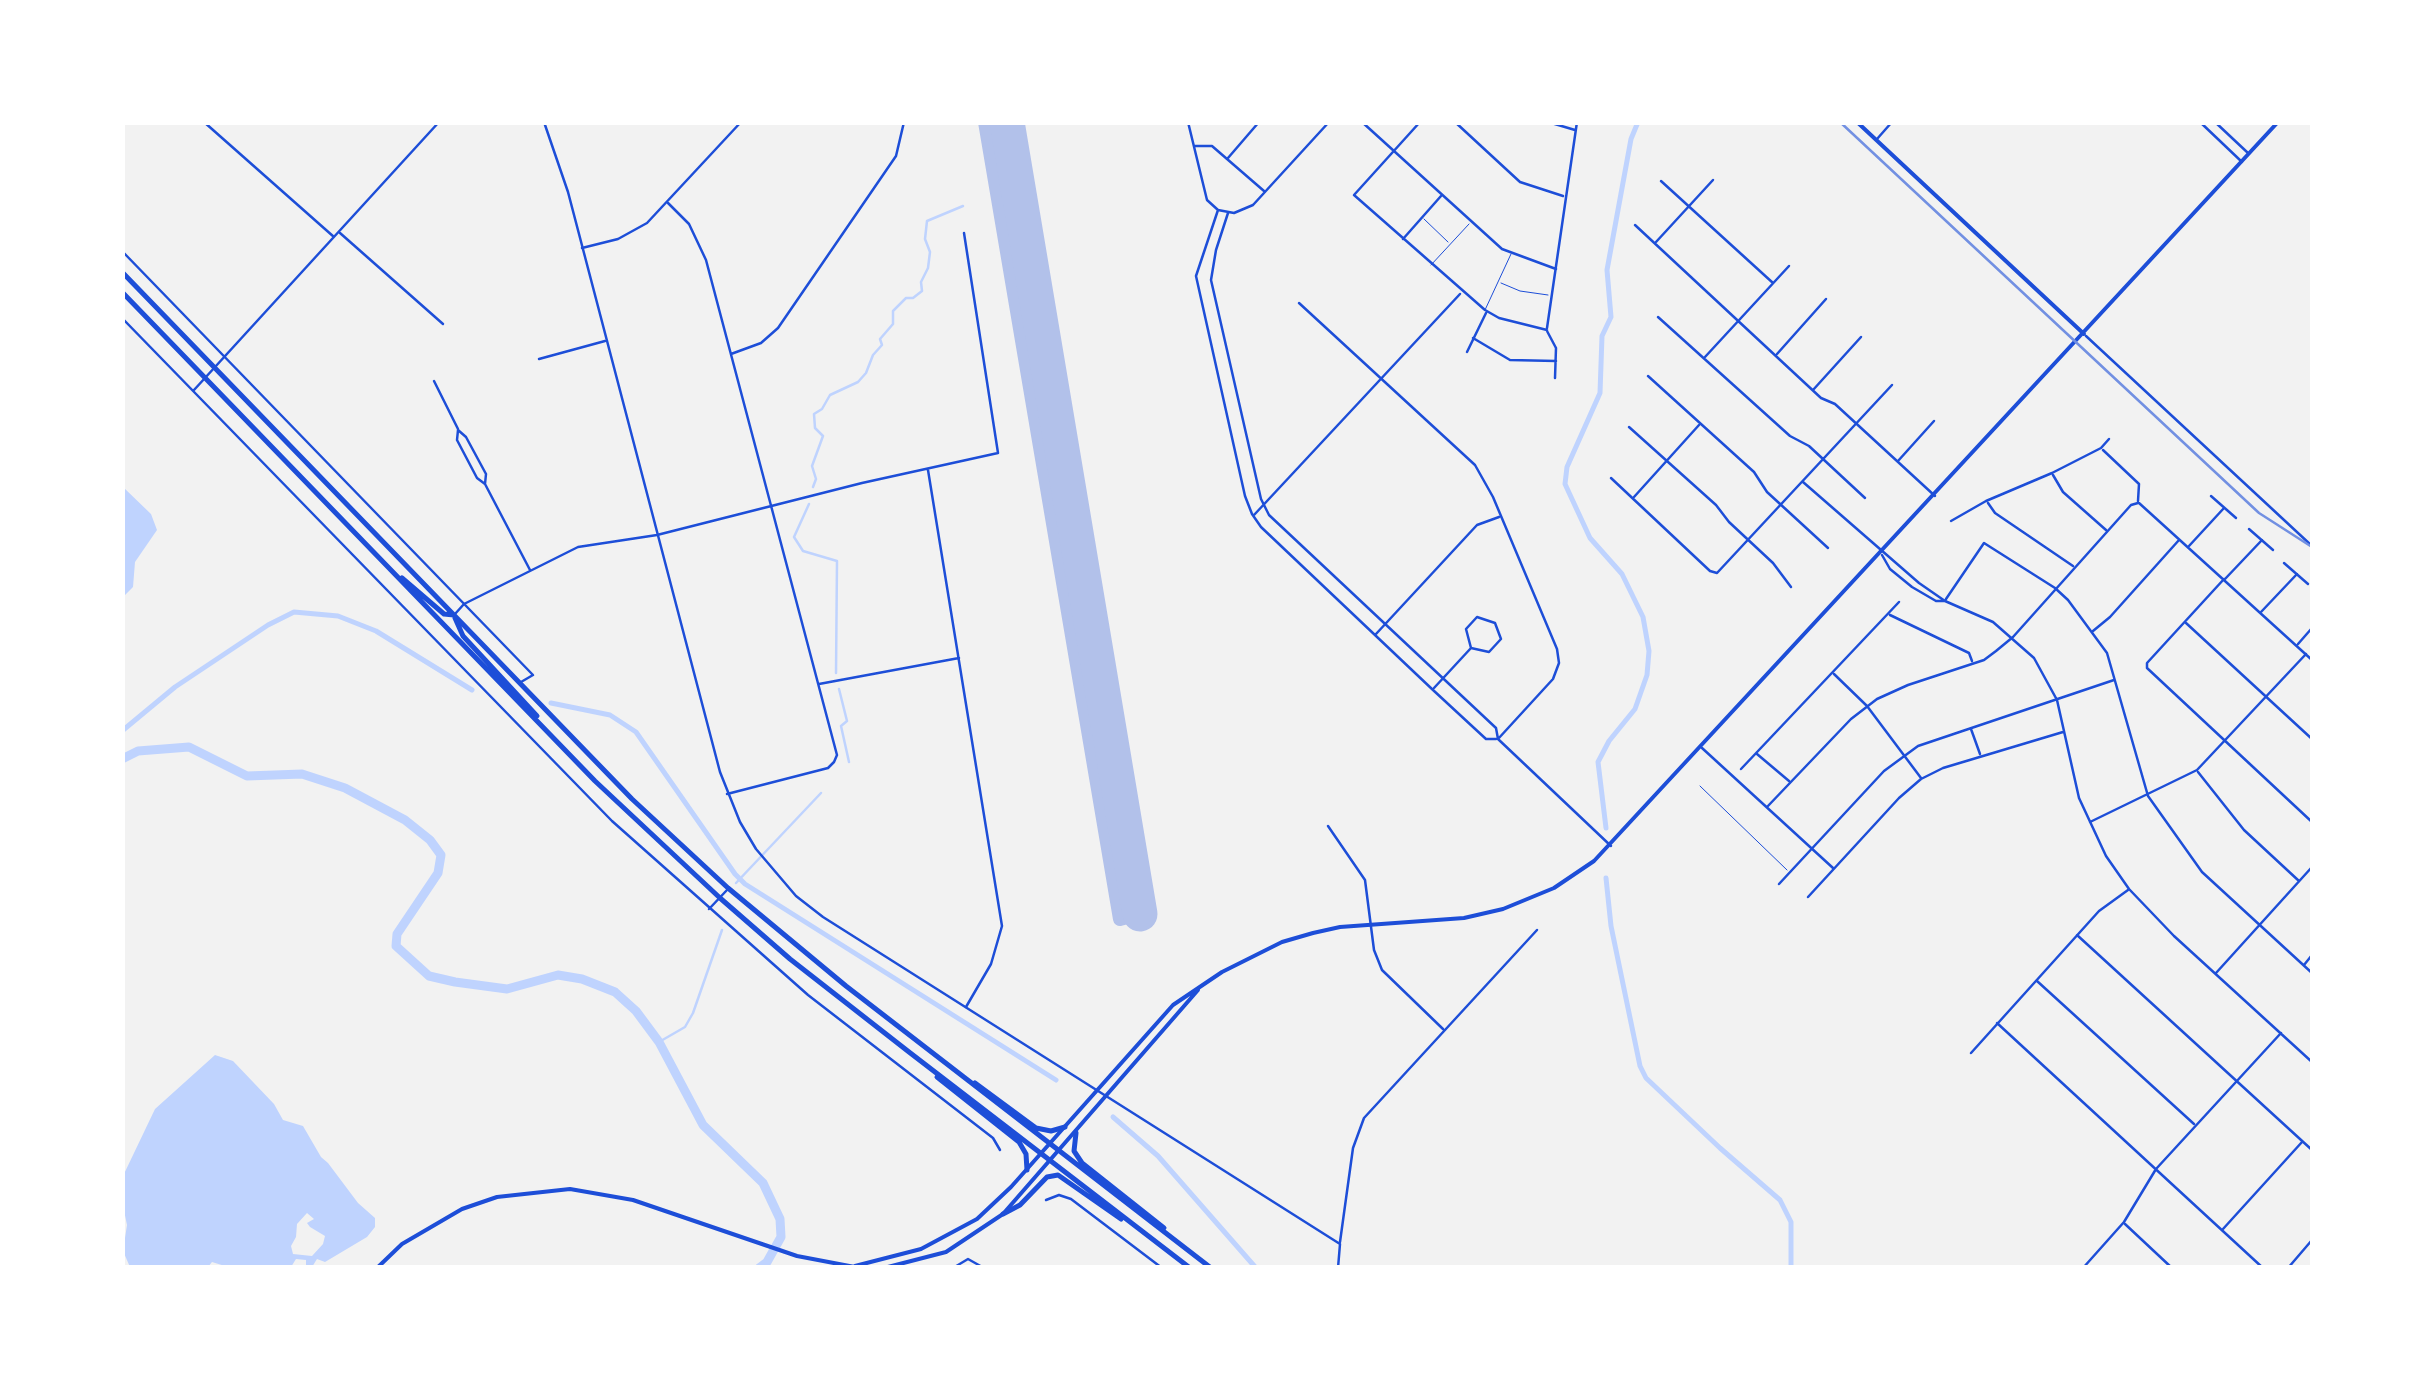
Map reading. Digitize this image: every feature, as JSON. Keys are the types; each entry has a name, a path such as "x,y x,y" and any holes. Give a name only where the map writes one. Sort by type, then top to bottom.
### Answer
{"highway":[{"path":"123,272 632,799 728,888 957,1072 1211,1268"},
{"path":"122,292 636,821 720,898 790,959 1190,1268"},
{"path":"388,567 444,614 454,615"},
{"path":"454,615 463,636 565,749"},
{"path":"929,1067 941,1082 1018,1142 1026,1154 1026,1170"},
{"path":"957,1072 1036,1128 1051,1132 1065,1127"},
{"path":"1076,1133 1074,1151 1082,1163 1160,1224 1172,1238"},
{"path":"1003,1214 1020,1205 1047,1177 1058,1175 1148,1236"}],"main road":[{"path":"1858,122 2084,334"},
{"path":"377,1268 434,1222 497,1197 570,1189 600,1192 797,1256 856,1267 921,1248 947,1237 990,1208 1173,1005 1222,972 1282,942 1340,927 1464,918 1503,910 1554,888 1611,846 2278,122"},
{"path":"884,1268 946,1252 1003,1214 1200,988"}],"street":[{"path":"204,122 334,237"},
{"path":"194,390 439,122"},
{"path":"544,122 582,248 727,794 758,852 796,896 823,917 1340,1244"},
{"path":"582,248 636,231 668,203 741,122"},
{"path":"730,354 761,343 778,328 896,156 904,122"},
{"path":"1188,122 1204,192 1218,210 1226,213 1244,211 1329,122"},
{"path":"1228,159 1259,122"},
{"path":"1362,122 1511,254 1556,269"},
{"path":"1420,122 1354,196 1486,311 1546,330"},
{"path":"1455,122 1520,182 1565,197"},
{"path":"1548,122 1576,131"},
{"path":"1555,378 1556,348 1546,330 1577,122"},
{"path":"1876,140 1892,122"},
{"path":"2200,122 2242,162"},
{"path":"2216,122 2250,154"},
{"path":"1194,146 1208,144 1265,192"},
{"path":"1654,244 1714,180"},
{"path":"1661,181 1773,283"},
{"path":"1403,239 1442,194"},
{"path":"668,203 689,224 701,245 837,755 828,768 727,794"},
{"path":"1218,210 1196,276 1245,496 1253,516 1433,690 1486,738 1498,739"},
{"path":"1226,213 1211,280 1269,516 1496,728 1498,739 1611,846"},
{"path":"1635,226 1935,496"},
{"path":"338,232 443,324"},
{"path":"454,615 464,604 588,544 658,535 998,453 964,233"},
{"path":"122,251 532,675 519,683"},
{"path":"1704,358 1790,266"},
{"path":"1253,516 1462,293"},
{"path":"1776,355 1826,299"},
{"path":"1299,303 1484,478 1557,649 1558,663 1553,679 1498,739"},
{"path":"1467,352 1486,311"},
{"path":"1658,317 1865,498"},
{"path":"122,318 601,810 828,1012 992,1138 1000,1150"},
{"path":"2084,334 2312,546"},
{"path":"1813,390 1861,336"},
{"path":"1474,338 1510,360 1556,361"},
{"path":"539,359 606,341"},
{"path":"1648,376 1754,472 1772,496 1828,548"},
{"path":"434,381 486,474 485,484"},
{"path":"1611,478 1710,571 1717,573 1892,385"},
{"path":"1898,462 1934,421"},
{"path":"1633,498 1701,424"},
{"path":"1629,427 1716,505 1791,586"},
{"path":"458,430 457,440 530,570"},
{"path":"1951,522 1986,501 2052,474 2109,440"},
{"path":"2101,448 2140,484 2138,503"},
{"path":"928,469 1002,926 991,964 966,1008"},
{"path":"2052,474 2063,492 2107,531"},
{"path":"1803,482 1881,554 1890,569 1924,596 1992,622 2013,636 2034,658 2056,700 2070,769 2089,823 2106,856 2129,889 2312,1062"},
{"path":"2211,496 2236,518"},
{"path":"1986,501 1995,513 2074,567"},
{"path":"1767,808 1867,706 1908,685 1984,660 2013,636 2131,505 2138,503"},
{"path":"2138,503 2312,660"},
{"path":"2188,547 2224,508"},
{"path":"1375,635 1477,525 1500,516"},
{"path":"2250,529 2272,550"},
{"path":"2093,631 2180,539"},
{"path":"2262,540 2147,663 2147,668 2312,822"},
{"path":"1945,601 1984,543 2055,588 2107,652 2148,796 2202,872 2312,973"},
{"path":"2284,563 2308,584"},
{"path":"2261,612 2296,574"},
{"path":"1741,769 1900,602"},
{"path":"1888,614 1969,653 1972,663"},
{"path":"1477,617 1495,623 1501,639 1489,652 1471,648 1466,629 1472,622 1477,617"},
{"path":"2185,622 2312,739"},
{"path":"2297,645 2312,628"},
{"path":"1433,690 1471,648"},
{"path":"2089,823 2197,770 2306,654"},
{"path":"818,684 960,658"},
{"path":"1834,674 1867,706 1921,779"},
{"path":"1779,884 1884,771 1918,746 2117,680"},
{"path":"1970,728 1980,756"},
{"path":"1808,898 1921,779 1980,756 2064,731"},
{"path":"1702,748 1834,869"},
{"path":"1756,753 1790,782"},
{"path":"2197,770 2244,830 2299,881"},
{"path":"1328,826 1366,880 1374,950 1382,970 1444,1030"},
{"path":"2215,973 2312,867"},
{"path":"709,909 728,888"},
{"path":"1972,1053 2098,912 2129,889"},
{"path":"1338,1268 1352,1148 1361,1123 1374,1104 1537,930"},
{"path":"2077,936 2312,1150"},
{"path":"2304,965 2312,955"},
{"path":"2036,980 2196,1126"},
{"path":"1998,1022 2263,1268"},
{"path":"2082,1268 2124,1222 2156,1169 2281,1032"},
{"path":"2222,1231 2302,1141"},
{"path":"1046,1200 1059,1195 1071,1198 1162,1268"},
{"path":"2124,1222 2172,1268"},
{"path":"2288,1268 2312,1240"},
{"path":"952,1268 968,1260 984,1268"}],"lane":[{"path":"1422,217 1451,244"},
{"path":"1431,266 1471,221"},
{"path":"1486,311 1511,254"},
{"path":"1498,282 1520,291 1552,296"},
{"path":"1700,786 1790,872"}],"water":[{"path":"123,487 151,514 157,530 135,562 133,587 123,597"},
{"path":"215,1055 233,1061 274,1104 283,1120 303,1126 321,1157 375,1218 375,1227 367,1237 325,1262 317,1259 312,1267 306,1267 306,1260 296,1259 291,1267 228,1267 212,1262 208,1267 130,1267 123,1251 127,1225 123,1176 155,1109","holes":["307,1213 314,1219 307,1223 325,1236 323,1244 312,1256 293,1254 291,1246 297,1224"]}],"waterway":[{"path":"1606,828 1598,762 1609,741 1635,709 1647,675 1649,651 1643,617 1622,574 1590,538 1565,484 1567,467 1600,393 1602,336 1611,317 1607,270 1631,139 1638,122"},
{"path":"813,487 816,479 812,466 823,436 815,428 814,414 830,395 858,382 866,373 882,345 880,339 893,324 893,311 906,298 922,291 930,252 925,239 927,221 963,206"},
{"path":"809,504 794,537 803,551 837,561 836,673"},
{"path":"122,731 175,687 294,612 338,616 376,631 472,690"},
{"path":"839,689 847,721 841,726 849,762"},
{"path":"551,703 610,715 636,732 745,884 1056,1080"},
{"path":"122,759 138,751 189,747 247,776 302,774 345,788 405,820 430,840 441,855 438,873 397,934 396,946 429,976 455,982 507,989 558,975 582,979 615,992 636,1011 659,1042 703,1125 763,1183 780,1219 781,1237 767,1262 759,1268"},
{"path":"736,883 821,793"},
{"path":"1606,878 1611,926 1640,1066 1646,1078 1780,1200 1791,1222 1791,1268"},
{"path":"659,1042 685,1027 693,1013 722,930"},
{"path":"1113,1117 1158,1156 1256,1268"}],"taxiway":[{"path":"985,122 1120,919 1140,914"}],"runway":[{"path":"1007,122 1140,914"}],"railway":[{"path":"1840,122 2259,513 2312,547"}]}
